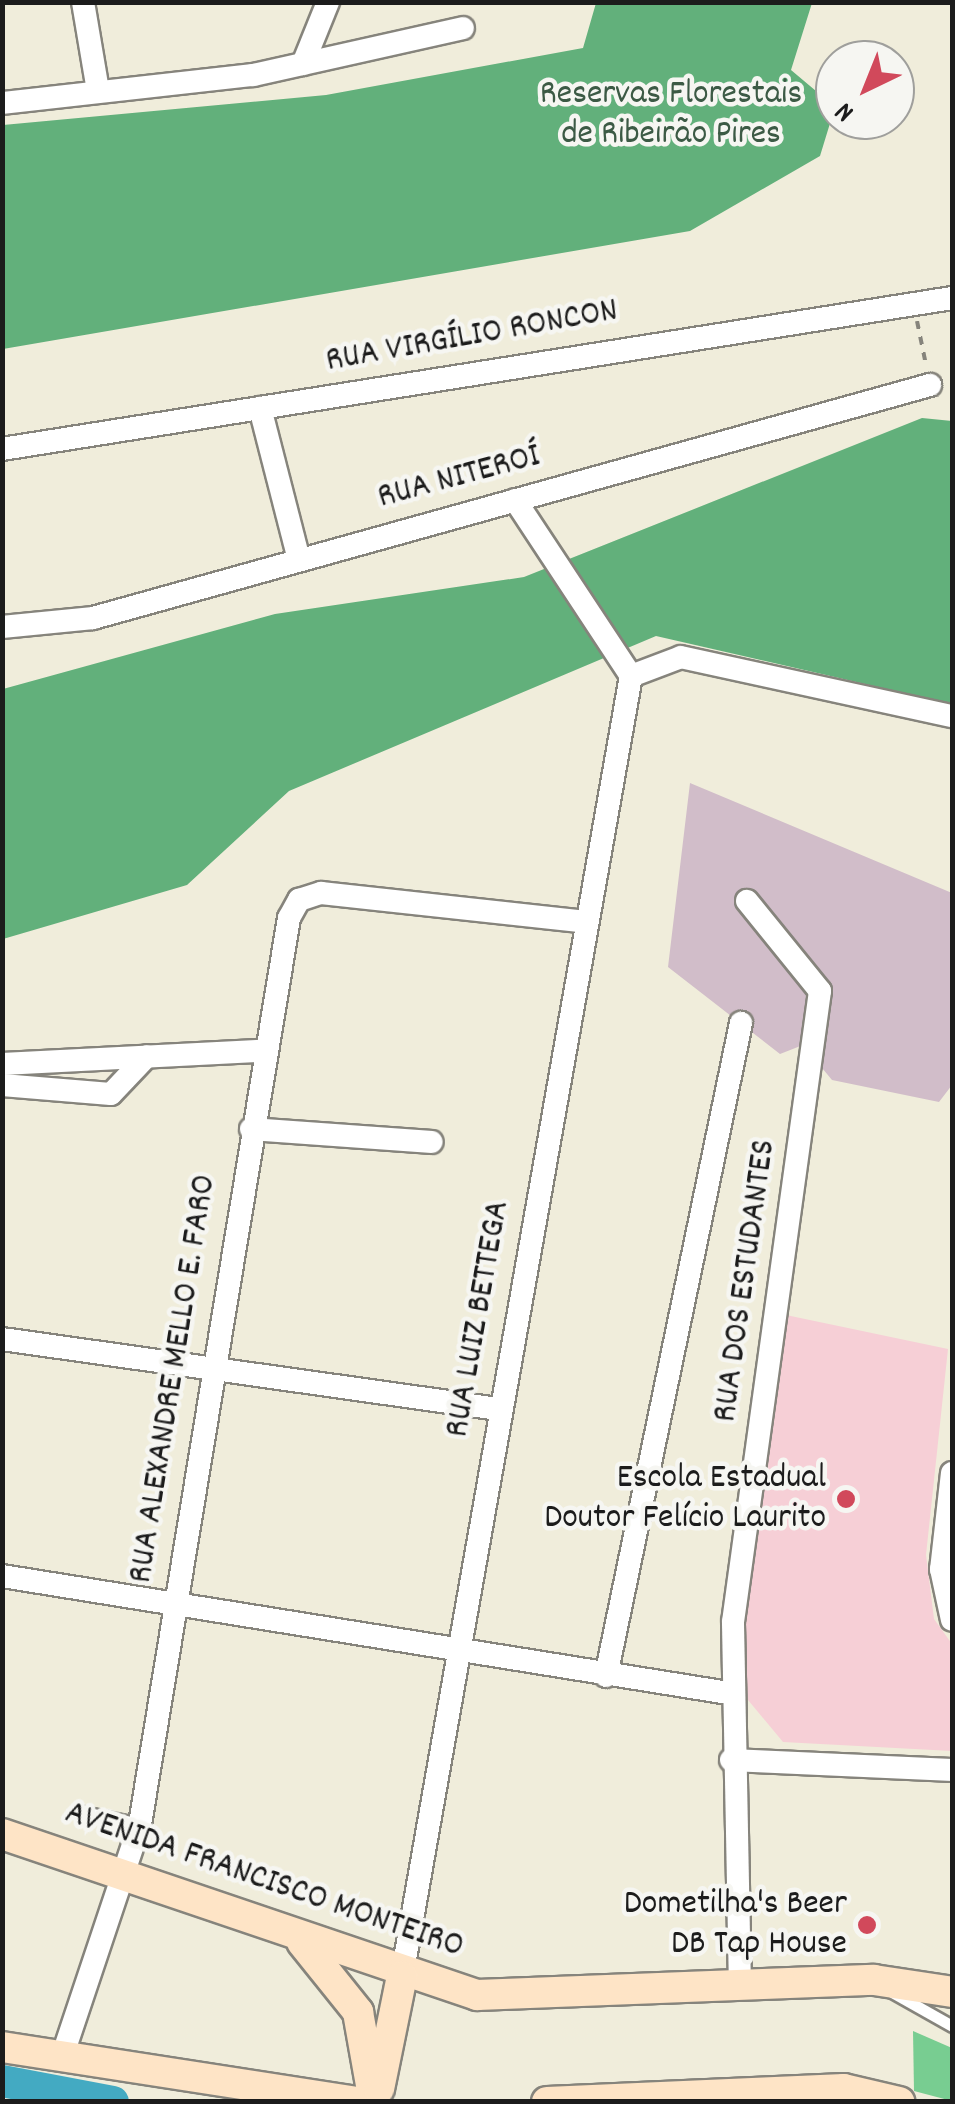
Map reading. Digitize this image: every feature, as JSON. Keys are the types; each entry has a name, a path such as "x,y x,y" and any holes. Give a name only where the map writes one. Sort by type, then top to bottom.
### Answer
{"main road":[{"name":"AVENIDA FRANCISCO MONTEIRO","path":"2,1822 16,1836 129,1873 402,1976 521,1998 874,1980 952,1992"},
{"path":"293,1933 358,2012 374,2102"},
{"path":"374,2102 402,1976"},
{"path":"2,2047 356,2102"},
{"path":"546,2102 844,2089 899,2102"}],"street":[{"path":"84,2 98,91"},
{"path":"304,64 328,2"},
{"path":"2,103 304,64 463,28"},
{"name":"RUA VIRGÍLIO RONCON","path":"2,449 912,298 952,298"},
{"name":"RUA NITEROÍ","path":"2,627 58,627 298,556 930,385"},
{"path":"260,408 298,556"},
{"path":"515,500 632,676 680,657 952,716"},
{"name":"RUA LUIZ BETTEGA","path":"402,1976 454,1648 632,676"},
{"name":"RUA ALEXANDRE MELLO E. FARO","path":"62,2057 129,1873 140,1824 262,1051 299,900 322,893 586,922"},
{"name":"RUA DOS ESTUDANTES","path":"740,1988 728,1693 820,991 747,902"},
{"path":"606,1676 741,1023"},
{"path":"2,1064 262,1051"},
{"path":"2,1085 111,1094 147,1056"},
{"path":"250,1129 432,1142"},
{"path":"2,1339 498,1409"},
{"path":"952,1474 941,1588 952,1620"},
{"path":"2,1576 171,1610 454,1648 728,1693"},
{"path":"732,1760 952,1770"}],"lane":[{"path":"78,1811 140,1824"},
{"path":"874,1980 952,2026"}],"path":[{"path":"912,298 930,385"}],"shaded area":[{"path":"690,783 952,893 952,1085 939,1102 832,1080 803,1045 780,1054 668,967"},
{"name":"Escola Estadual Doutor Felício Laurito","path":"786,1315 948,1349 926,1555 934,1619 952,1644 952,1751 783,1742 748,1700 739,1649"}],"green space":[{"name":"Reservas Florestais de Ribeirão Pires","path":"596,3 812,3 791,70 815,90 815,140 825,140 820,156 690,231 3,349 3,125 326,95 583,48"},
{"path":"922,418 952,421 952,704 656,636 289,791 187,885 3,939 3,689 275,614 524,577"},
{"path":"913,2031 952,2048 952,2101 914,2091"}],"waterway":[{"path":"2,2081 113,2102"}],"place":[{"name":"Escola Estadual Doutor Felício Laurito","path":"846,1499"},
{"name":"Dometilha's Beer DB Tap House","path":"867,1925"}]}
